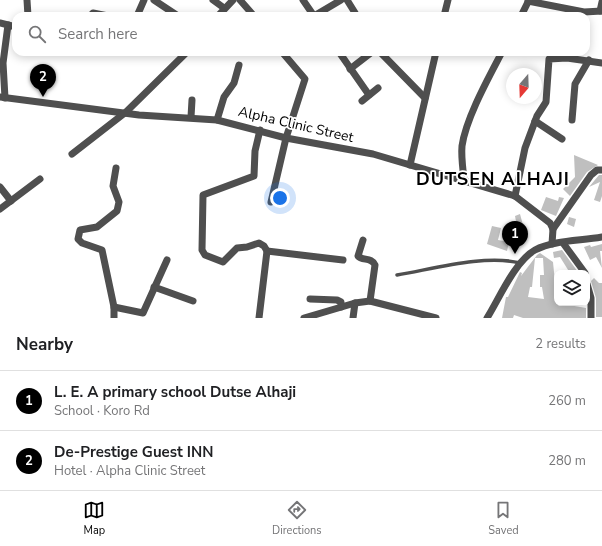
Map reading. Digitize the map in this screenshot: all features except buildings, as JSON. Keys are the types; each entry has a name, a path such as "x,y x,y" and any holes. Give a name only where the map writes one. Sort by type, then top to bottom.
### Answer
{"street":[{"path":"27,0 28,12"},
{"path":"139,12 144,0"},
{"path":"154,0 172,12"},
{"path":"213,0 224,8"},
{"path":"221,12 233,0"},
{"path":"240,0 250,12"},
{"path":"303,0 311,12"},
{"path":"321,12 341,0"},
{"path":"347,0 354,12"},
{"path":"445,12 448,0"},
{"path":"522,12 528,1 586,12"},
{"path":"590,13 601,11 602,2"},
{"path":"0,23 12,26"},
{"path":"2,97 3,63 8,26"},
{"path":"72,154 126,112 183,56"},
{"path":"271,202 286,138 305,79 285,56"},
{"path":"342,56 369,95"},
{"path":"350,69 367,56"},
{"path":"384,56 426,98"},
{"path":"410,165 435,56"},
{"path":"464,180 462,149 464,138 488,78 500,56"},
{"path":"515,196 524,153 535,121 548,96 549,59 562,56"},
{"path":"571,56 602,63"},
{"path":"572,120 574,84 589,60"},
{"path":"217,120 224,97 234,82 239,65"},
{"path":"362,101 378,88"},
{"name":"Alpha Clinic Street","path":"2,97 126,112 139,115 217,120 286,138 373,154 515,196 547,220 553,229"},
{"path":"191,118 192,100"},
{"path":"535,121 562,139"},
{"path":"259,318 267,251 264,246 259,243 247,247 237,248 223,262 205,255 202,250 203,195 254,176 255,151 260,130"},
{"path":"114,318 114,307 102,250 82,243 78,240 80,230 97,227 117,211 120,202 113,186 116,168"},
{"path":"552,244 553,229 591,174 597,170 602,170"},
{"path":"0,209 40,179"},
{"path":"0,187 11,201"},
{"path":"487,318 520,263 536,249 552,244 602,237"},
{"path":"363,240 358,256 362,259 371,260 375,265 370,301"},
{"path":"563,243 584,270"},
{"path":"267,251 343,260"},
{"path":"114,307 143,313 167,260"},
{"path":"154,287 193,301"},
{"path":"590,294 591,318"},
{"path":"310,299 337,300 341,302 341,307"},
{"path":"304,318 355,303 370,301 436,318"},
{"path":"353,318 355,303"},
{"path":"330,318 332,310"}],"lane":[{"path":"397,275 489,260 509,260 520,263"}],"place":[{"name":"De-Prestige Guest INN","path":"43,97"},
{"name":"L. E. A primary school Dutse Alhaji","path":"515,254"}],"district":[{"name":"DUTSEN ALHAJI","path":"493,179"}]}
